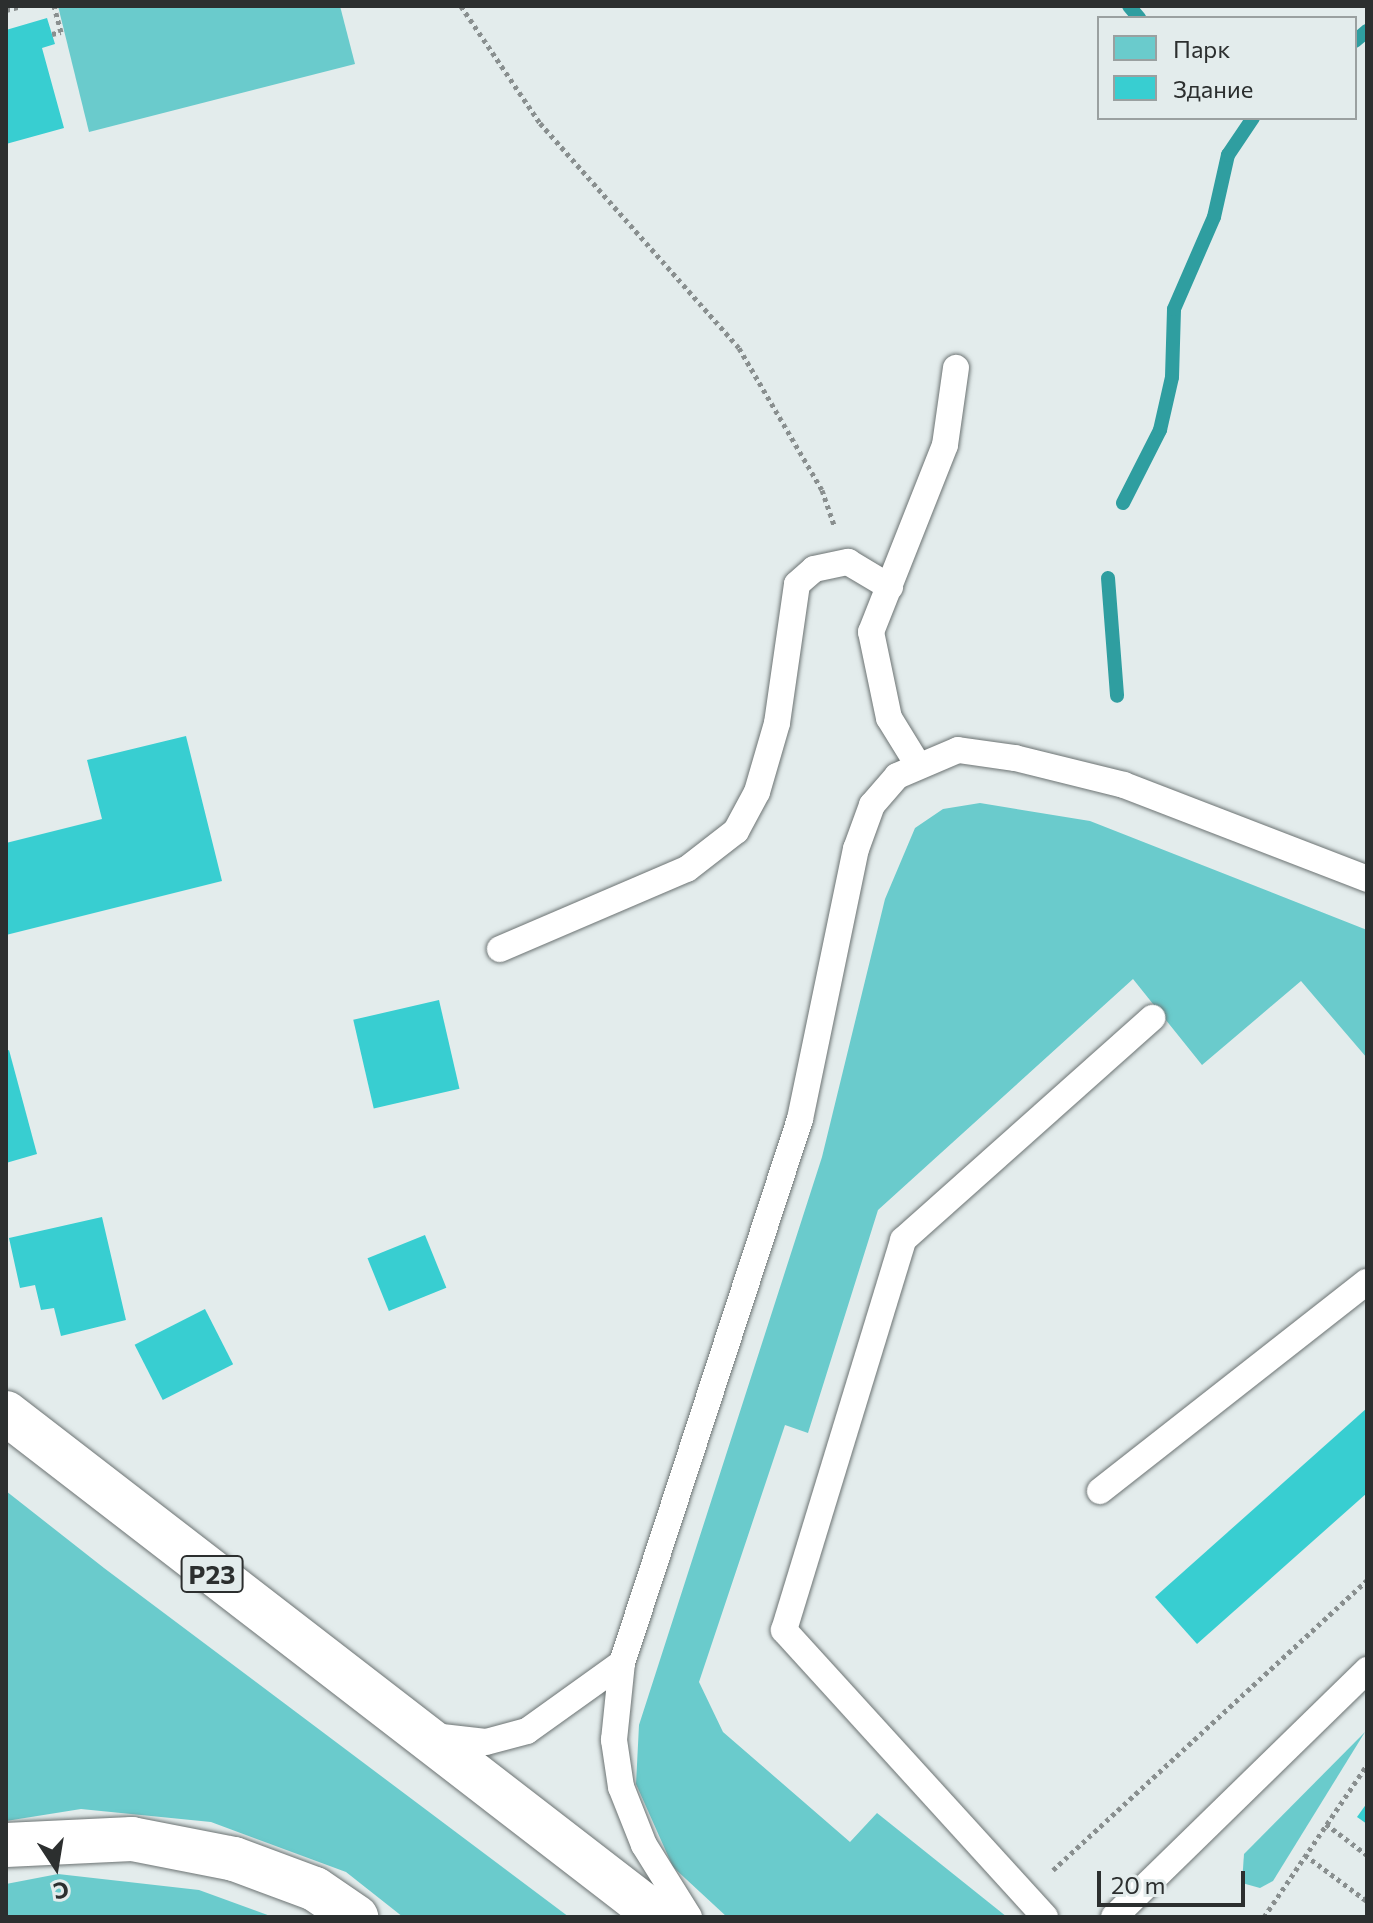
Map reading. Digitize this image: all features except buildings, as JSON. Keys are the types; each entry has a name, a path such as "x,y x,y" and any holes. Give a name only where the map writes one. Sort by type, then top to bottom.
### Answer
{"highway":[{"name":"Р23","path":"6,1413 659,1917"},
{"path":"6,1845 132,1839 234,1859 315,1889 356,1917"}],"lane":[{"path":"918,765 889,718 871,632 945,445 956,368"},
{"path":"500,949 687,869 736,831 757,792 777,723 797,584 814,569 848,562 890,587"},
{"path":"689,1917 644,1845 621,1787 614,1740 622,1663 800,1119 856,849 872,805 918,765 958,750 1124,785 1367,879"},
{"path":"1045,1917 784,1630 903,1240 1152,1018"},
{"path":"1100,1491 1367,1282"},
{"path":"418,1734 486,1742 527,1731 622,1663"},
{"path":"1114,1917 1367,1670"}],"path":[{"path":"6,10 22,6"},
{"path":"52,34 61,32 54,6"},
{"path":"461,6 540,123 739,348 822,490 848,562"},
{"path":"1025,1896 1367,1580"},
{"path":"1264,1917 1367,1765"},
{"path":"1326,1824 1367,1855"},
{"path":"1305,1855 1367,1901"}],"green space":[{"path":"58,6 340,6 355,64 89,132"},
{"path":"980,803 1090,821 1367,930 1367,1058 1301,981 1202,1065 1133,979 878,1210 808,1433 785,1425 699,1682 723,1732 850,1842 877,1813 1007,1917 727,1917 673,1867 636,1784 639,1725 822,1157 885,899 915,828 943,809"},
{"path":"6,1491 569,1917 403,1917 346,1872 211,1822 81,1809 6,1821"},
{"path":"1365,1732 1273,1881 1260,1888 1242,1883 1244,1854"},
{"path":"58,1874 199,1890 273,1917 6,1917 6,1884"}],"waterway":[{"path":"1129,6 1137,16"},
{"path":"1357,39 1367,31"},
{"path":"1123,503 1160,430 1172,377 1174,309 1214,217 1228,155 1252,120"},
{"path":"1108,578 1117,696"}]}
